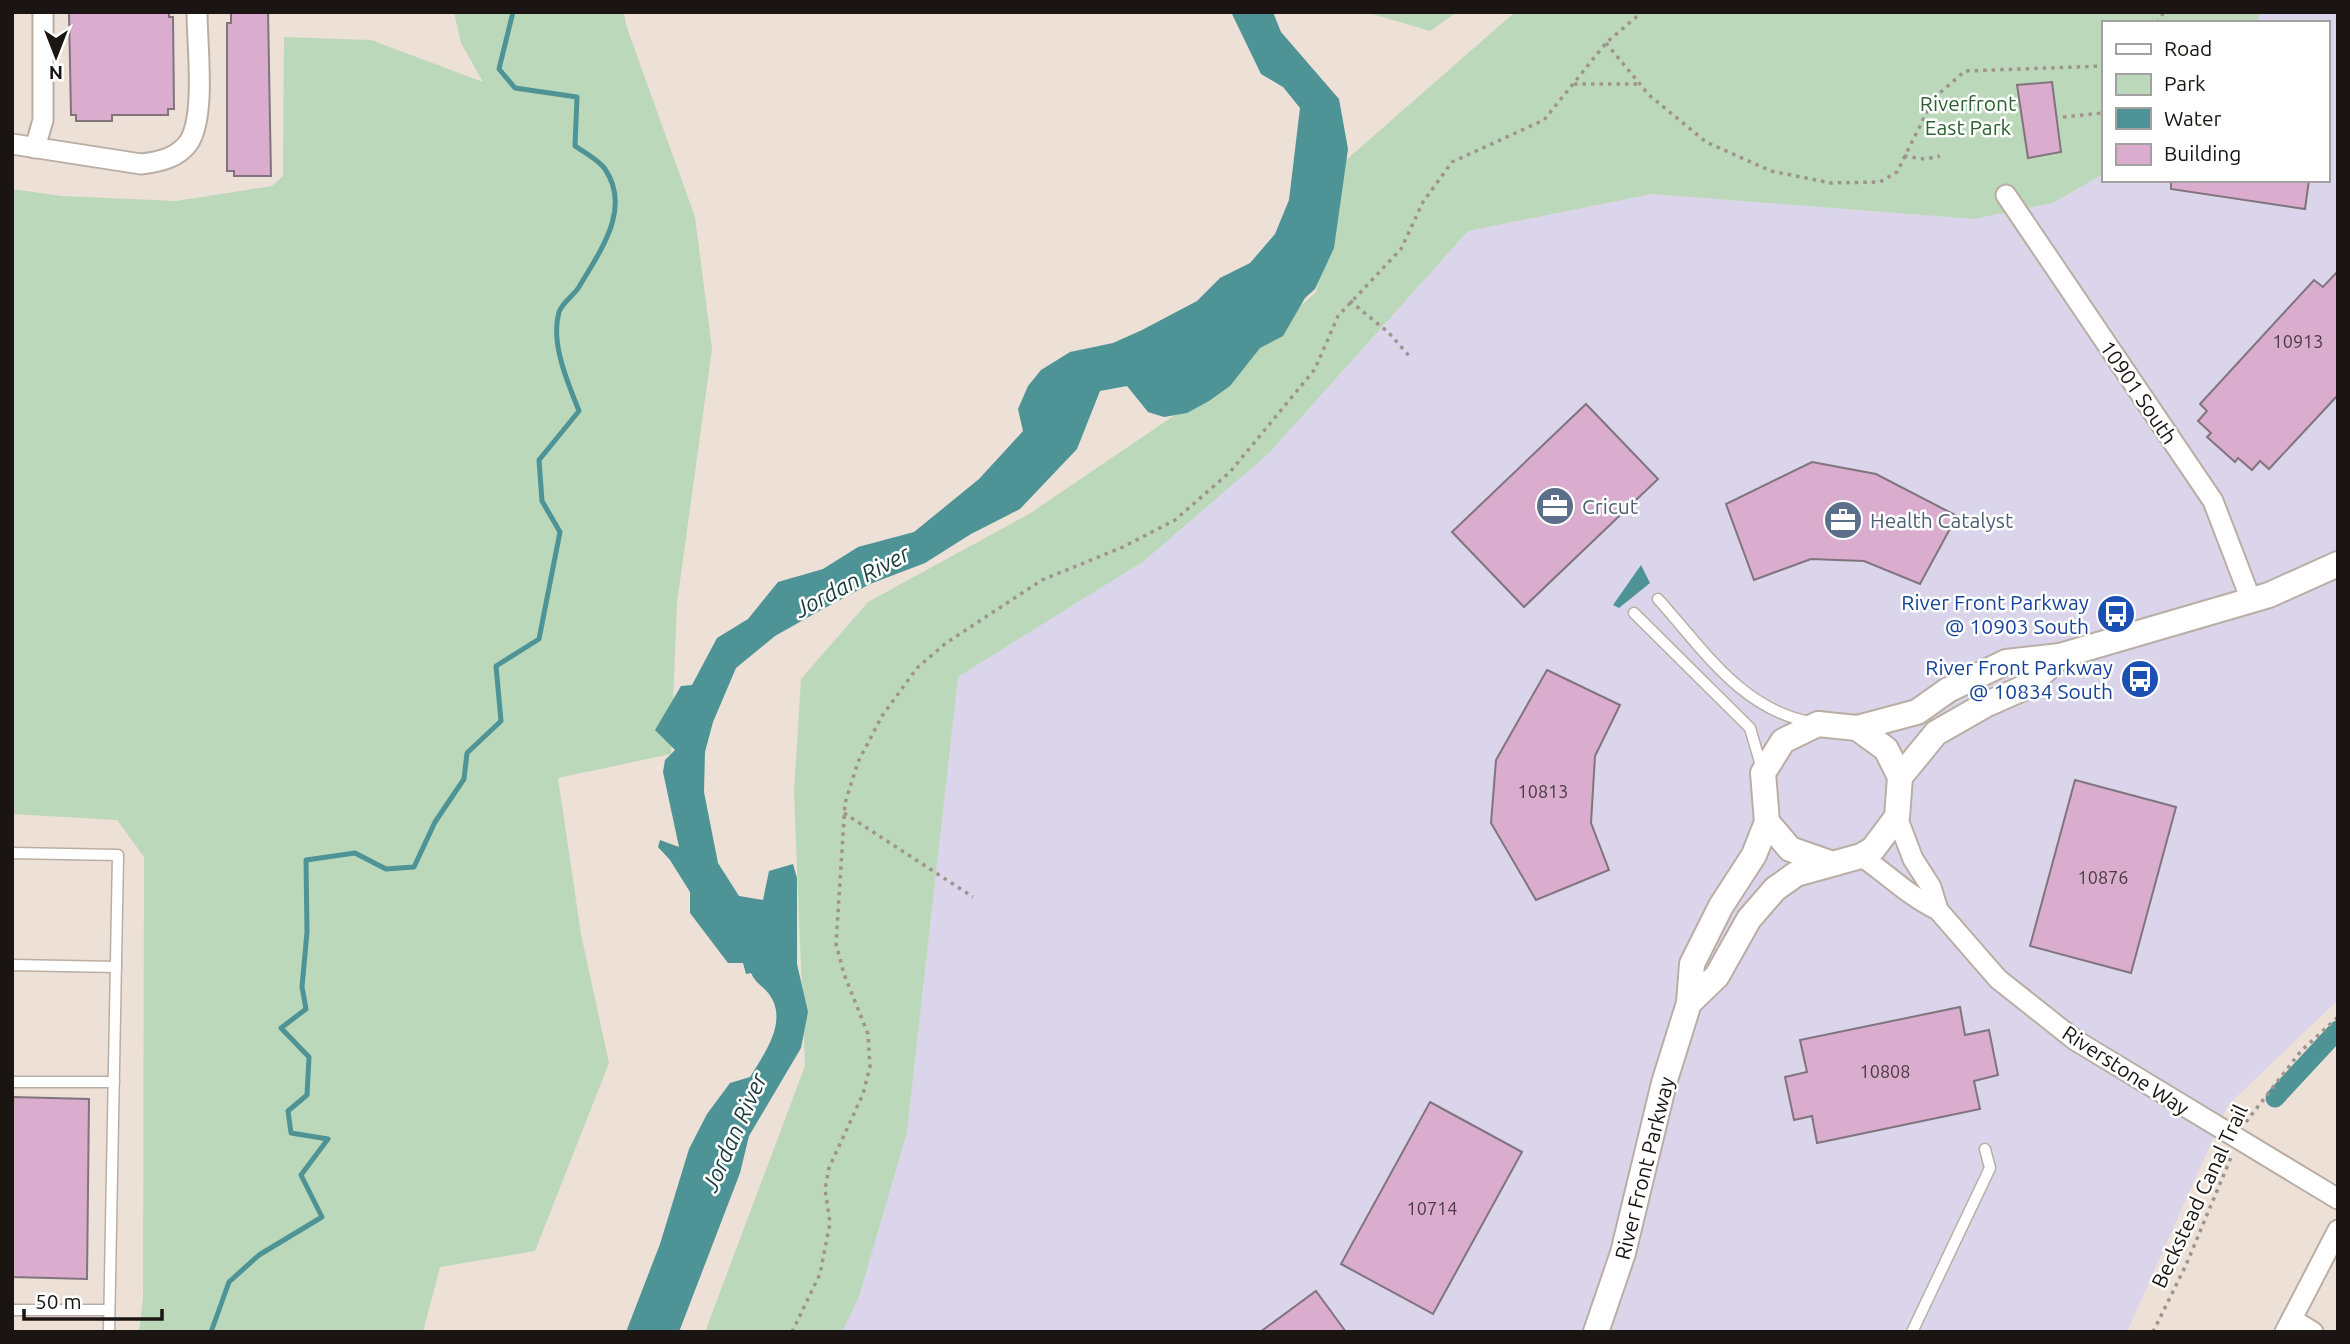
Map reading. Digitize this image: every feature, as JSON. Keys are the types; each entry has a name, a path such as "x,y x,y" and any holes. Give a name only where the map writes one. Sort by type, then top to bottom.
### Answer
{"street":[{"path":"35,148 43,120 43,12"},
{"path":"12,144 141,164 160,162 177,154 188,143 196,120 197,12"},
{"name":"10901 South","path":"2006,195 2213,501 2251,600"},
{"path":"1857,728 1886,749 1899,777 1897,817 1873,849 1861,856 1830,863 1790,849 1767,822 1763,773 1783,741 1818,724 1857,728 1917,712 1948,690 2006,662 2060,656 2251,600 2338,564"},
{"path":"1899,777 1936,733 1985,705 2028,686 2060,656"},
{"name":"Riverstone Way","path":"1897,817 1913,859 1931,887 1938,910 1998,979 2075,1040 2338,1199"},
{"name":"River Front Parkway","path":"1596,1332 1623,1253 1664,1083 1689,1003 1692,964 1721,906 1754,855 1767,822"},
{"name":"Riverstone Way","path":"1861,856 1908,889 1918,901 1938,910"},
{"name":"River Front Parkway","path":"1689,1003 1717,976 1749,919 1774,889 1796,874 1830,863"},
{"path":"2313,1332 2289,1326 2338,1230"}],"lane":[{"path":"1658,599 1739,689 1761,706 1786,718 1818,724"},
{"path":"1634,613 1750,729 1763,773"},
{"path":"12,853 118,855 109,1332"},
{"path":"12,965 116,967"},
{"path":"12,1082 114,1082"},
{"path":"1912,1332 1990,1168 1985,1149"},
{"path":"12,1310 109,1310"}],"path":[{"path":"792,1332 820,1275 831,1223 825,1189 829,1168 863,1094 870,1067 868,1034 844,974 836,944 844,813 858,762 882,716 917,668 946,643 1042,580 1123,547 1175,520 1230,472 1315,369 1338,316 1401,249 1423,202 1452,162 1544,120 1606,43 1642,12"},
{"path":"1606,43 1639,84 1706,142 1771,171 1831,183 1880,182 1897,172 1934,98 1965,71 2102,66"},
{"path":"1574,84 1639,84"},
{"path":"2063,117 2102,113"},
{"path":"1904,156 1924,159 1940,156"},
{"path":"1350,302 1390,333 1411,358"},
{"path":"844,813 973,897"},
{"name":"Beckstead Canal Trail","path":"2153,1332 2186,1265 2250,1113 2301,1051 2338,1017"}],"shaded area":[{"path":"2260,12 2338,12 2338,1000 2228,1105 2127,1332 842,1332 859,1297 907,1132 958,677 1144,561 1278,443 1468,231 1652,194 1974,219 2053,203 2102,175 2102,182 2329,182 2329,21 2257,21"}],"green space":[{"path":"454,12 624,12 626,25 695,217 712,349 677,603 671,754 558,778 581,934 609,1063 535,1251 440,1267 423,1332 139,1332 143,1298 144,857 117,820 12,814 12,189 62,196 176,201 272,186 283,176 284,37 371,40 483,82 461,43"},
{"path":"1366,12 1457,12 1430,31"},
{"name":"Riverfront East Park","path":"1515,12 2260,12 2257,21 2102,21 2102,175 2053,203 1974,219 1652,194 1468,231 1269,453 1144,561 958,677 907,1132 859,1297 842,1332 705,1332 805,1066 794,792 801,679 868,602 1029,514 1200,398 1316,292 1346,160"}],"water":[{"name":"Jordan River","path":"1231,12 1273,12 1281,32 1339,99 1348,149 1334,248 1315,289 1305,298 1283,336 1260,348 1230,386 1209,401 1187,413 1164,417 1148,412 1127,386 1100,391 1077,449 1020,509 971,534 925,563 870,584 821,610 775,636 736,668 713,722 705,752 704,792 718,863 739,896 763,900 769,871 793,864 797,878 797,964 808,1012 801,1048 749,1136 740,1173 679,1332 626,1332 660,1244 689,1149 707,1114 730,1083 750,1077 772,1037 776,1015 769,994 751,973 746,974 743,963 728,963 690,913 690,892 670,860 658,847 660,840 679,847 663,772 665,760 675,750 655,730 681,686 692,685 717,638 748,619 778,582 823,569 858,547 914,532 979,479 1023,431 1018,409 1028,386 1041,370 1070,352 1113,343 1197,301 1220,278 1250,263 1275,234 1289,200 1300,108 1283,87 1261,74"},
{"path":"1641,565 1650,583 1619,608 1613,605"}],"building":[{"path":"169,12 169,17 173,17 174,109 168,109 168,115 112,115 112,121 76,121 76,115 71,115 69,13"},
{"path":"231,12 268,12 271,176 234,176 234,171 227,171 227,23 231,23"},
{"path":"2052,82 2061,152 2028,158 2017,85"},
{"path":"2171,182 2309,182 2305,209 2171,189"},
{"path":"2338,271 2338,395 2269,469 2260,461 2252,470 2238,458 2235,462 2207,437 2211,433 2198,421 2207,411 2200,404 2314,280 2323,287"},
{"path":"1586,404 1658,479 1524,607 1452,532"},
{"path":"1812,462 1876,474 1957,516 1920,584 1864,561 1811,559 1754,580 1726,504"},
{"path":"1547,670 1620,705 1595,756 1591,823 1609,870 1536,900 1491,823 1496,760"},
{"path":"2075,780 2176,807 2131,973 2030,946"},
{"path":"1960,1007 1965,1035 1989,1030 1998,1075 1974,1081 1980,1109 1817,1143 1812,1116 1794,1120 1785,1077 1807,1072 1800,1040"},
{"path":"12,1097 89,1099 87,1279 12,1277"},
{"path":"1430,1102 1522,1152 1433,1314 1341,1264"},
{"path":"1316,1291 1346,1332 1260,1332"}],"waterway":[{"path":"211,1332 229,1282 259,1255 322,1217 301,1175 328,1139 291,1133 288,1111 307,1095 309,1057 281,1028 306,1009 302,987 307,932 306,860 355,853 386,869 414,867 435,822 464,779 467,753 501,721 496,666 539,639 560,532 542,501 539,460 579,411 558,350 559,312 579,287 604,244 614,214 615,199 605,169 575,146 577,97 515,88 499,69 513,12"},
{"path":"2275,1098 2338,1030"}],"place":[{"name":"Cricut","path":"1555,506"},
{"name":"Health Catalyst","path":"1843,520"},
{"name":"River Front Parkway @ 10903 South","path":"2116,614"},
{"name":"River Front Parkway @ 10834 South","path":"2140,679"}]}
